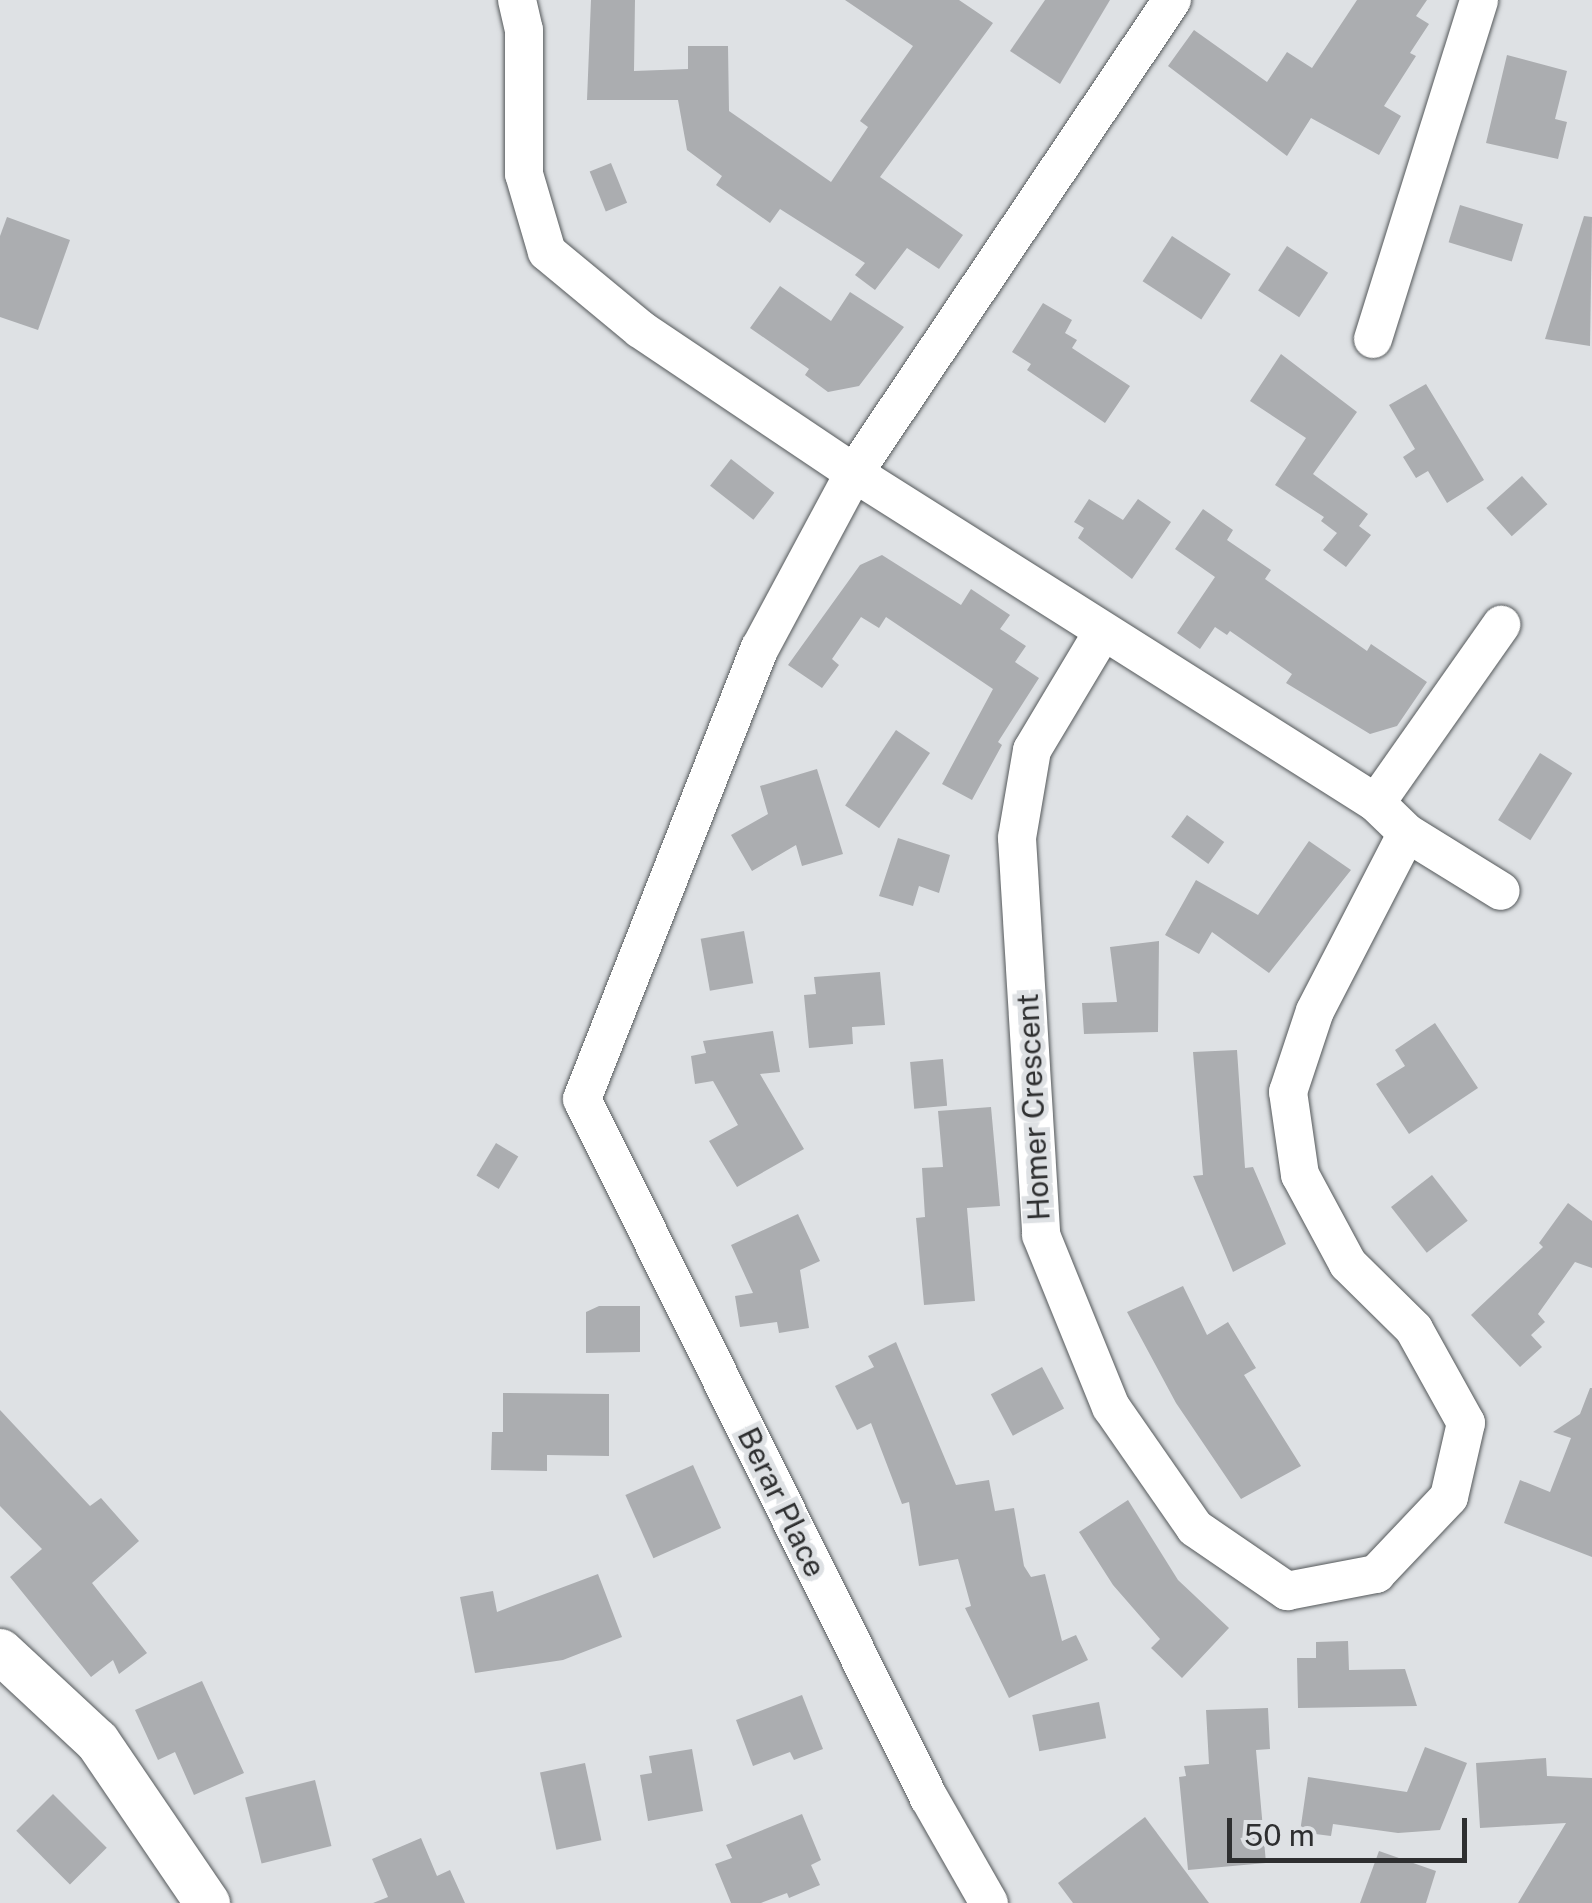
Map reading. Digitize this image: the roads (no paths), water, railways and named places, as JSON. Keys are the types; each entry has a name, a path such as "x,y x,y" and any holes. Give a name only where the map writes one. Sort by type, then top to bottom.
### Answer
{"street":[{"path":"517,0 524,30 524,174 547,252 640,330 1102,633 1376,804 1408,833 1501,891"},
{"path":"854,473 1172,0"},
{"path":"1373,339 1480,0"},
{"name":"Berar Place","path":"854,473 760,648 582,1099 929,1798 989,1903"},
{"path":"1376,804 1501,625"},
{"name":"Homer Crescent","path":"1102,633 1032,750 1017,838 1041,1235 1110,1407 1195,1528 1286,1591 1376,1574 1449,1496 1466,1423 1414,1329 1348,1264 1300,1175 1288,1092 1314,1012 1408,833"},
{"path":"0,1650 98,1741 207,1903"}]}
